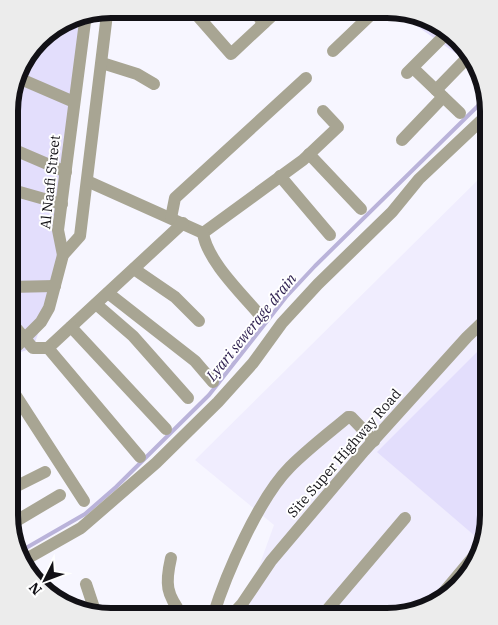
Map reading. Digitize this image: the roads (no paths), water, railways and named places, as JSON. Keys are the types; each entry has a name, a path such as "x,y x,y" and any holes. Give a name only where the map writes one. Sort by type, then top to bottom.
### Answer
{"street":[{"path":"18,342 41,322 49,308 63,255 80,236 107,18"},
{"path":"199,18 231,54 270,18"},
{"path":"259,18 264,24"},
{"path":"333,51 368,18"},
{"name":"Al Naafi Street","path":"63,255 58,230 85,21"},
{"path":"443,37 410,70 460,113"},
{"path":"402,140 466,61"},
{"path":"102,63 137,74 154,84"},
{"path":"18,332 33,348 48,348 134,269 177,221 175,198 306,78"},
{"path":"22,80 74,102"},
{"path":"203,233 309,154 338,127 323,111"},
{"path":"29,558 81,528 156,463 218,402 253,363 282,322 318,284 392,212 419,179 480,121"},
{"path":"18,151 66,172"},
{"path":"309,154 361,208"},
{"path":"280,176 330,235"},
{"path":"88,181 203,233"},
{"path":"18,190 62,204"},
{"path":"203,233 205,242 228,278 258,312"},
{"path":"134,269 175,297 199,321"},
{"path":"18,287 55,286"},
{"path":"108,293 195,361 214,382"},
{"path":"96,304 133,336 188,398"},
{"name":"Site Super Highway Road","path":"239,607 271,561 374,441 480,325"},
{"path":"71,327 166,429"},
{"path":"48,348 140,457"},
{"path":"18,399 84,500"},
{"path":"217,607 260,510 289,468 348,417 351,417 374,441"},
{"path":"18,486 46,472"},
{"path":"18,520 60,495"},
{"path":"330,607 405,518"},
{"path":"171,558 166,584 169,594 177,607"},
{"path":"86,584 93,606"}],"waterway":[{"name":"Lyari sewerage drain","path":"25,549 85,514 116,487 209,395 286,297 315,266 480,104"}]}
